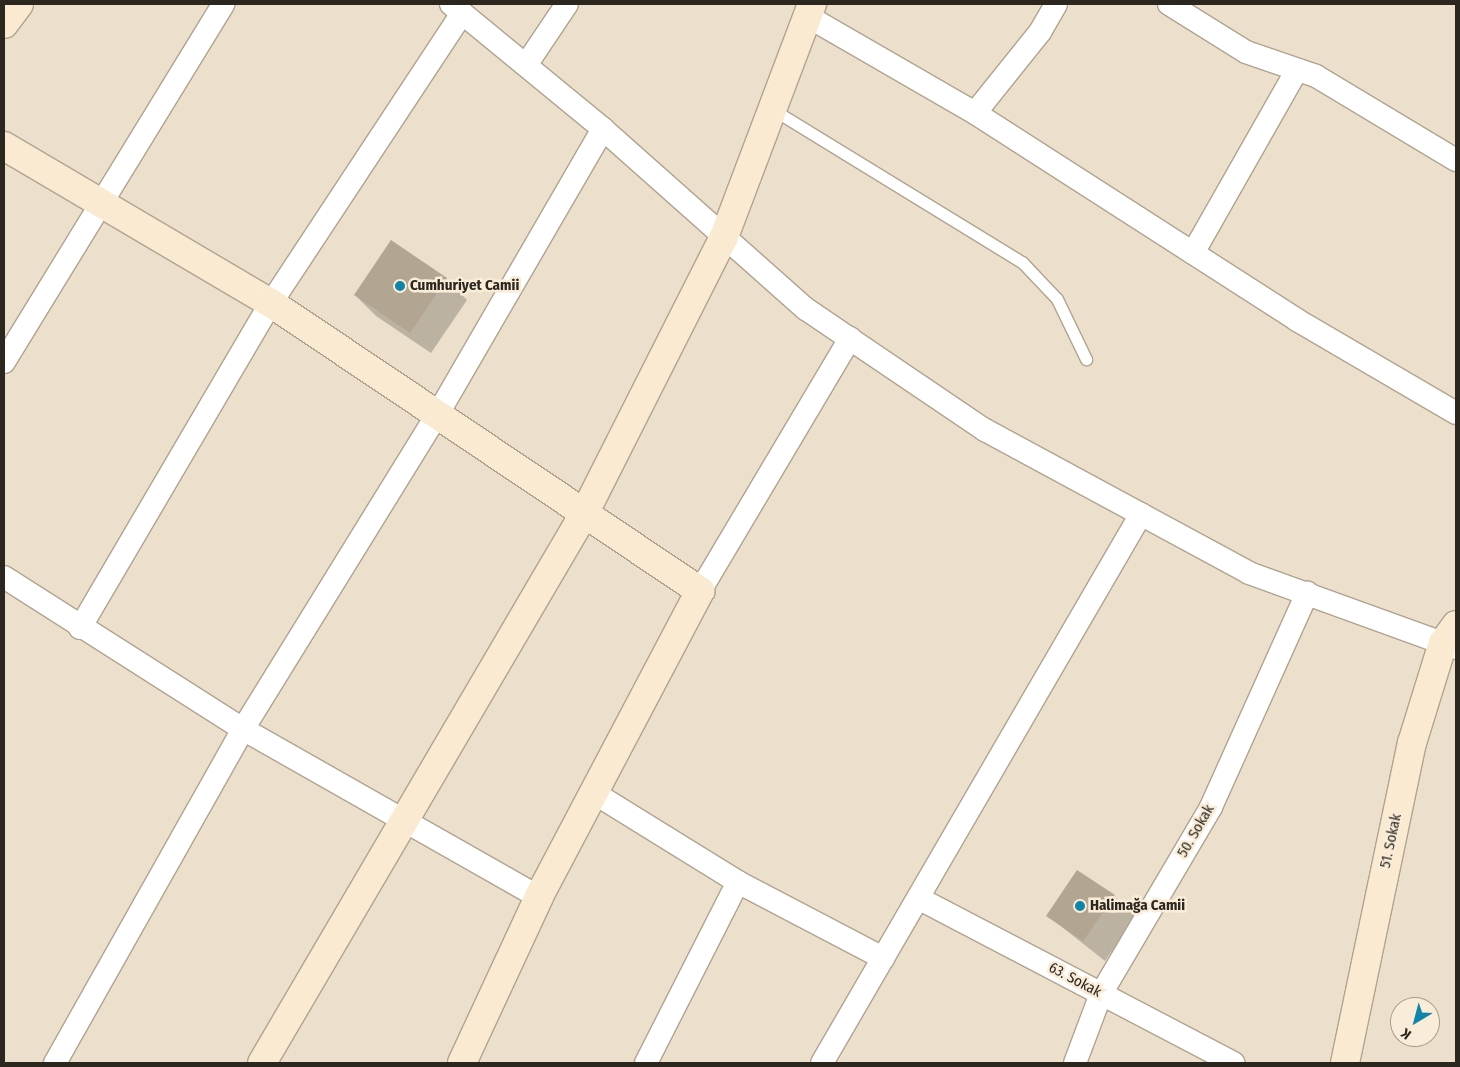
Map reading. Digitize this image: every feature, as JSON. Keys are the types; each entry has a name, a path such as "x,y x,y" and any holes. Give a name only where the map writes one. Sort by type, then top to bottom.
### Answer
{"street":[{"path":"4,24 19,4"},
{"path":"4,362 223,4"},
{"path":"526,65 567,4"},
{"path":"975,112 1040,32 1056,4"},
{"path":"1169,4 1246,52 1316,76 1456,160"},
{"path":"80,628 271,303 457,8 603,129 806,309 985,430 1249,572 1306,593 1452,639"},
{"path":"262,1063 584,514 724,237 810,10 975,112 1194,253 1456,414"},
{"path":"1194,253 1297,70"},
{"path":"55,1063 243,729 436,417 603,129"},
{"path":"4,146 271,303 436,417 700,590"},
{"path":"462,1063 539,898 700,590 850,338"},
{"path":"822,1063 1141,514"},
{"path":"4,577 80,628 243,729 539,898"},
{"name":"50. Sokak","path":"1074,1063 1101,994 1211,808 1306,593"},
{"name":"51. Sokak","path":"1345,1063 1412,743 1452,639"},
{"path":"594,793 738,882 883,958"},
{"path":"646,1063 738,882"},
{"name":"63. Sokak","path":"918,898 1233,1063"}],"lane":[{"path":"772,109 1022,262 1057,299 1086,359"}],"building":[{"name":"Cumhuriyet Camii","path":"391,240 447,278 410,333 354,295"},
{"name":"Halimağa Camii","path":"1077,870 1115,895 1083,941 1046,916"}],"place":[{"name":"Cumhuriyet Camii","path":"400,286"},
{"name":"Halimağa Camii","path":"1080,906"}]}
